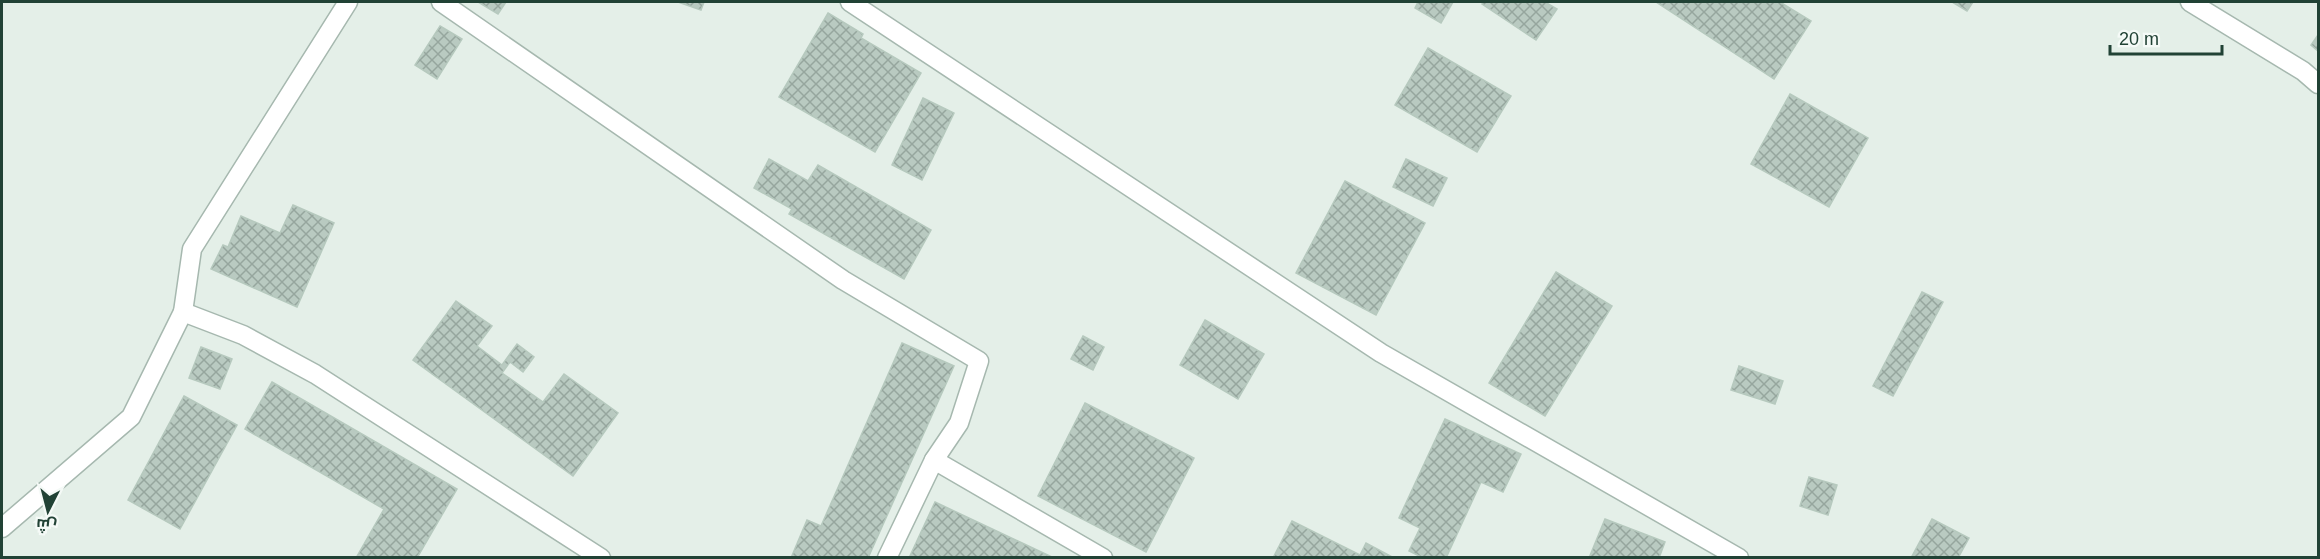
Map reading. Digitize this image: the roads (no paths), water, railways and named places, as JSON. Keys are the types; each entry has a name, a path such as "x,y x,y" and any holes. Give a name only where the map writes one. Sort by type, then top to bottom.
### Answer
{"street":[{"path":"2,528 131,417 183,312 192,249 348,2"},
{"path":"441,2 843,280 979,361 959,423 934,460 887,558"},
{"path":"850,2 1382,353 1739,558"},
{"path":"2190,2 2303,71 2319,84"},
{"path":"183,312 243,335 315,374 601,558"},
{"path":"934,460 1103,558"}]}
